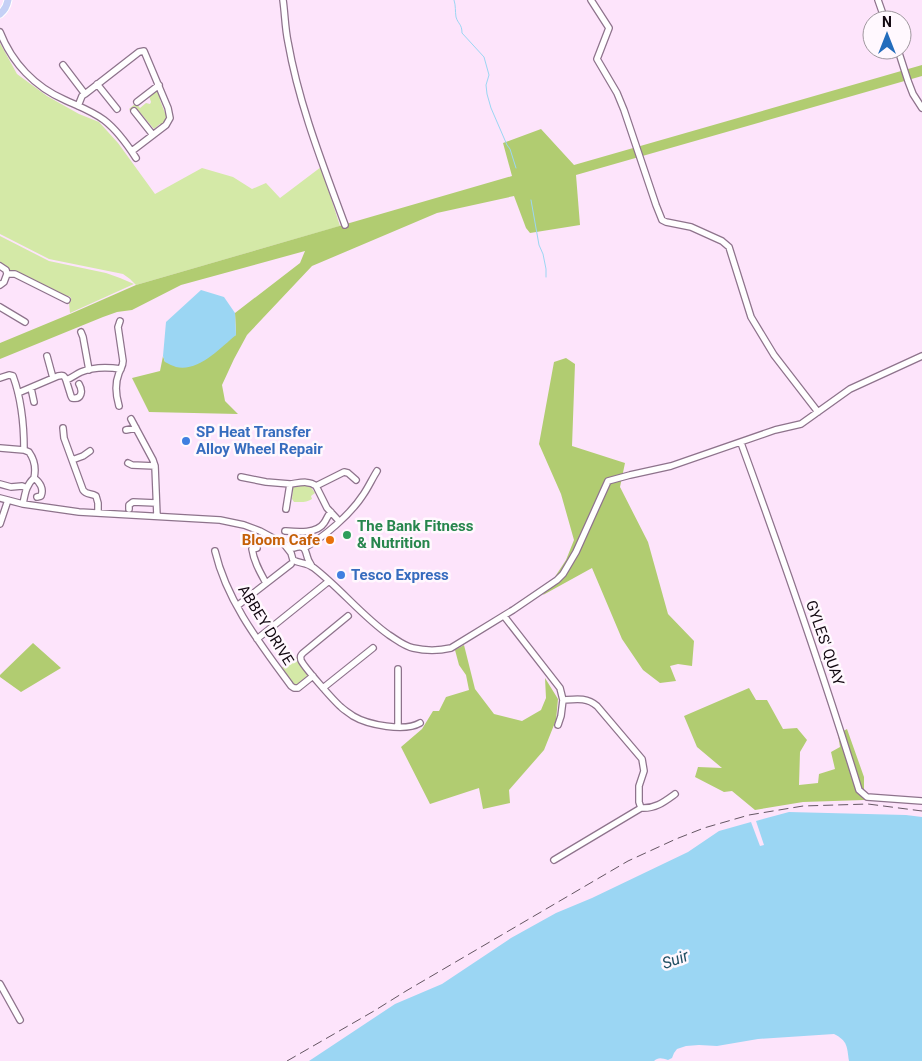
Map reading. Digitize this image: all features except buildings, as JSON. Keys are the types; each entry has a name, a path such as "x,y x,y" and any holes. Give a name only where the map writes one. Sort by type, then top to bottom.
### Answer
{"main road":[{"path":"0,15 8,0"}],"street":[{"path":"283,0 287,41 302,103 345,225"},
{"path":"591,0 609,28 597,60 617,93 629,121 662,220 692,227 722,241 729,247 751,317 774,355 818,412"},
{"path":"0,32 13,58 27,75 50,93 103,119 121,136 136,158"},
{"path":"78,106 82,96 139,52 143,51 146,54 168,108 170,118 166,125 132,151"},
{"path":"901,60 908,81 922,108"},
{"path":"63,65 85,94"},
{"path":"98,84 116,109"},
{"path":"137,102 158,85"},
{"path":"144,97 149,102"},
{"path":"103,104 109,99"},
{"path":"134,111 153,135"},
{"path":"0,266 8,274"},
{"path":"0,285 8,274"},
{"path":"8,274 15,274 67,300"},
{"path":"0,307 25,322"},
{"path":"119,406 116,388 118,374 123,366 118,327 120,321"},
{"path":"80,332 84,337 89,370"},
{"path":"47,356 53,378"},
{"path":"292,551 299,546 312,567 377,627 399,642 411,648 427,651 451,648 504,616 564,574 608,481 671,466 775,430 801,424 850,390 922,356"},
{"path":"66,380 79,372 89,370 121,369"},
{"path":"0,378 9,375 13,376 18,394 24,450"},
{"path":"18,394 53,378 63,376 65,377 73,404"},
{"path":"71,396 74,399 80,397 81,387 79,384"},
{"path":"31,388 34,402"},
{"path":"131,419 155,466 157,516"},
{"path":"63,428 64,438 83,490 87,494 93,494 98,499 98,513"},
{"path":"126,430 136,428"},
{"name":"GYLES' QUAY","path":"741,443 786,568 838,721 859,790 867,797 922,801"},
{"path":"0,448 24,450 29,452 33,459 34,478 26,488 23,504"},
{"path":"72,460 84,456 90,451"},
{"path":"128,463 132,466 155,466"},
{"path":"0,498 23,504 79,512 203,519 233,523 260,531 284,544 292,551 293,560 298,562 312,543 326,534 362,496 377,471"},
{"path":"316,488 344,472 356,480"},
{"path":"242,477 290,484 311,482 329,510 339,521"},
{"path":"34,478 38,480 42,490 41,496 38,497"},
{"path":"0,484 26,488"},
{"path":"286,509 290,484"},
{"path":"0,524 8,500"},
{"path":"129,509 129,505 133,502 156,503"},
{"path":"285,531 306,531 319,528 324,524 329,510"},
{"path":"294,532 294,539"},
{"path":"257,548 252,549 253,554 266,584"},
{"name":"ABBEY DRIVE","path":"215,551 220,570 237,606 257,639 294,688 298,688 313,676"},
{"path":"237,606 291,564"},
{"path":"257,639 329,581"},
{"path":"348,616 303,652 301,661 340,707 354,717 378,725 398,727 411,727 420,723"},
{"path":"504,616 560,688 563,700 558,725"},
{"path":"323,688 373,648"},
{"path":"398,669 398,727"},
{"path":"563,700 584,699 592,701 642,759 644,771 640,786 641,808"},
{"path":"554,860 641,808 662,804 675,794"},
{"path":"0,984 20,1020"}],"green space":[{"path":"0,43 17,74 47,96 79,114 99,122 118,143 155,194 202,168 233,177 252,189 266,183 280,198 321,167 340,226 136,285 123,274 49,259 0,234"},
{"path":"922,65 922,76 576,175 580,225 530,233 526,228 514,196 437,213 312,266 247,335 234,359 222,385 225,401 238,414 149,412 132,378 160,371 163,356 165,362 236,335 235,313 300,263 305,251 181,285 132,310 117,312 103,317 0,359 0,343 136,285 512,176 503,143 541,129 574,165"},
{"path":"158,89 161,96 160,100 167,114 165,122 154,129 138,110 132,113 129,109 136,103 140,108 146,103 150,104 149,96"},
{"path":"0,236 49,261 106,273 134,284 70,313 69,303 71,298 69,296 64,297 9,271 0,264"},
{"path":"566,358 575,364 572,446 625,463 620,487 648,542 668,614 694,641 692,666 678,664 670,666 676,681 660,683 643,670 622,639 592,568 543,595 566,560 574,540 561,494 539,444 554,362"},
{"path":"310,486 315,493 311,496 312,499 310,500 294,502 292,499 293,487"},
{"path":"33,643 61,668 21,692 0,677 0,675"},
{"path":"464,645 475,689 494,714 522,721 541,710 546,698 545,678 558,699 556,720 544,750 509,790 510,803 483,809 479,788 430,804 401,747 422,729 433,711 439,711 446,697 469,690 466,675 459,665 455,650"},
{"path":"296,657 309,673 309,677 297,686 294,686 281,668"},
{"path":"749,688 756,700 767,700 783,729 797,728 807,740 800,752 799,785 818,783 819,774 835,769 831,752 840,747 838,734 847,729 864,777 864,800 803,802 755,810 732,791 724,792 695,777 698,767 722,768 697,747 684,716"}],"water":[{"path":"201,290 224,297 235,313 236,335 209,358 193,366 185,368 176,367 165,362 163,356 166,322"},
{"name":"Suir","path":"789,812 922,817 922,1061 849,1061 844,1042 834,1034 758,1039 717,1046 686,1046 677,1049 672,1058 668,1060 660,1058 654,1061 309,1061 395,1004 442,984 511,938 556,913 688,852 719,831 751,822 760,846 764,845 756,821"}],"waterway":[{"path":"454,0 456,17 462,33 484,57 489,75 486,85 491,108 510,149 516,168"},
{"path":"531,200 539,245 546,269 546,277"}],"railway":[{"path":"287,1061 628,861 676,839 704,828 749,815 803,806 868,804 922,811"}],"place":[{"name":"SP Heat Transfer Alloy Wheel Repair","path":"186,441"},
{"name":"The Bank Fitness & Nutrition","path":"347,535"},
{"name":"Bloom Cafe","path":"330,540"},
{"name":"Tesco Express","path":"341,575"}]}
